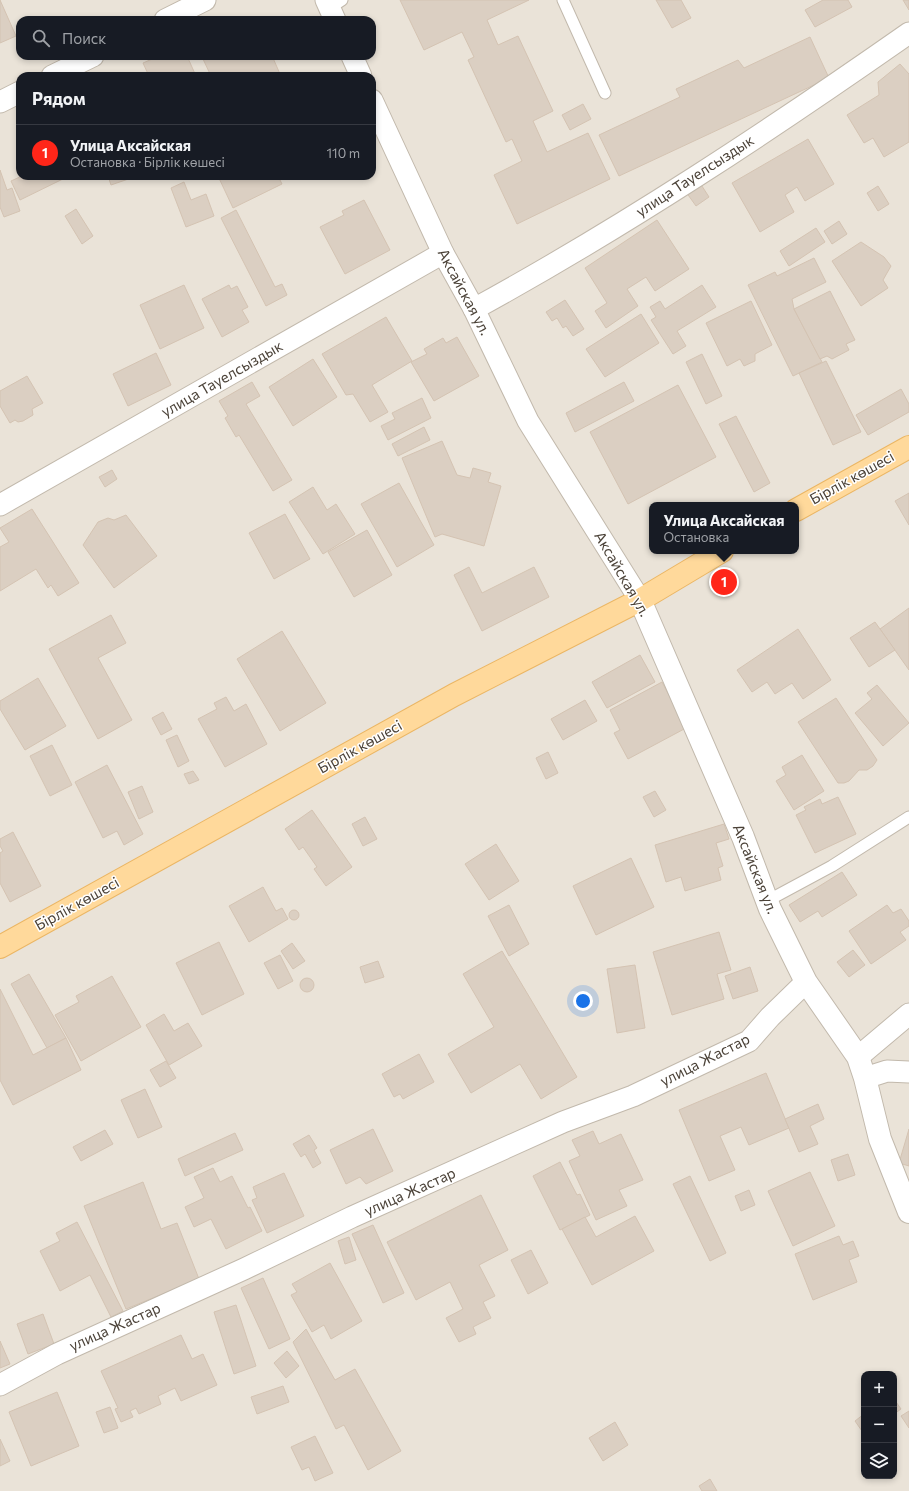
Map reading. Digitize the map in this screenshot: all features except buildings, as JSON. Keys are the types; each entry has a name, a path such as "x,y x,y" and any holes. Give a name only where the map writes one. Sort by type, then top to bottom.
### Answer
{"main road":[{"name":"Бірлік көшесі","path":"799,508 909,447"},
{"name":"Бірлік көшесі","path":"0,947 454,695 640,600 717,554"}],"street":[{"path":"173,16 205,0"},
{"name":"улица Тауелсыздык","path":"474,309 645,208 845,78 909,33"},
{"path":"60,72 84,60"},
{"path":"354,60 359,72"},
{"path":"0,102 16,94"},
{"name":"Аксайская ул.","path":"376,109 443,253 474,309 528,421 640,600 743,837 767,901 806,982 858,1057 865,1078 880,1139 909,1212"},
{"name":"улица Тауелсыздык","path":"0,505 443,253"},
{"name":"улица Жастар","path":"0,1385 57,1354 352,1218 563,1122 633,1096 749,1041 770,1017 806,982"},
{"path":"858,1057 909,1014"},
{"path":"865,1078 887,1071 909,1072"}],"lane":[{"path":"563,0 605,93"},
{"path":"767,901 832,866 909,817"}],"shaded area":[{"path":"0,0 909,0 909,1491 0,1491"}],"place":[{"name":"Улица Аксайская","path":"724,582"}]}
